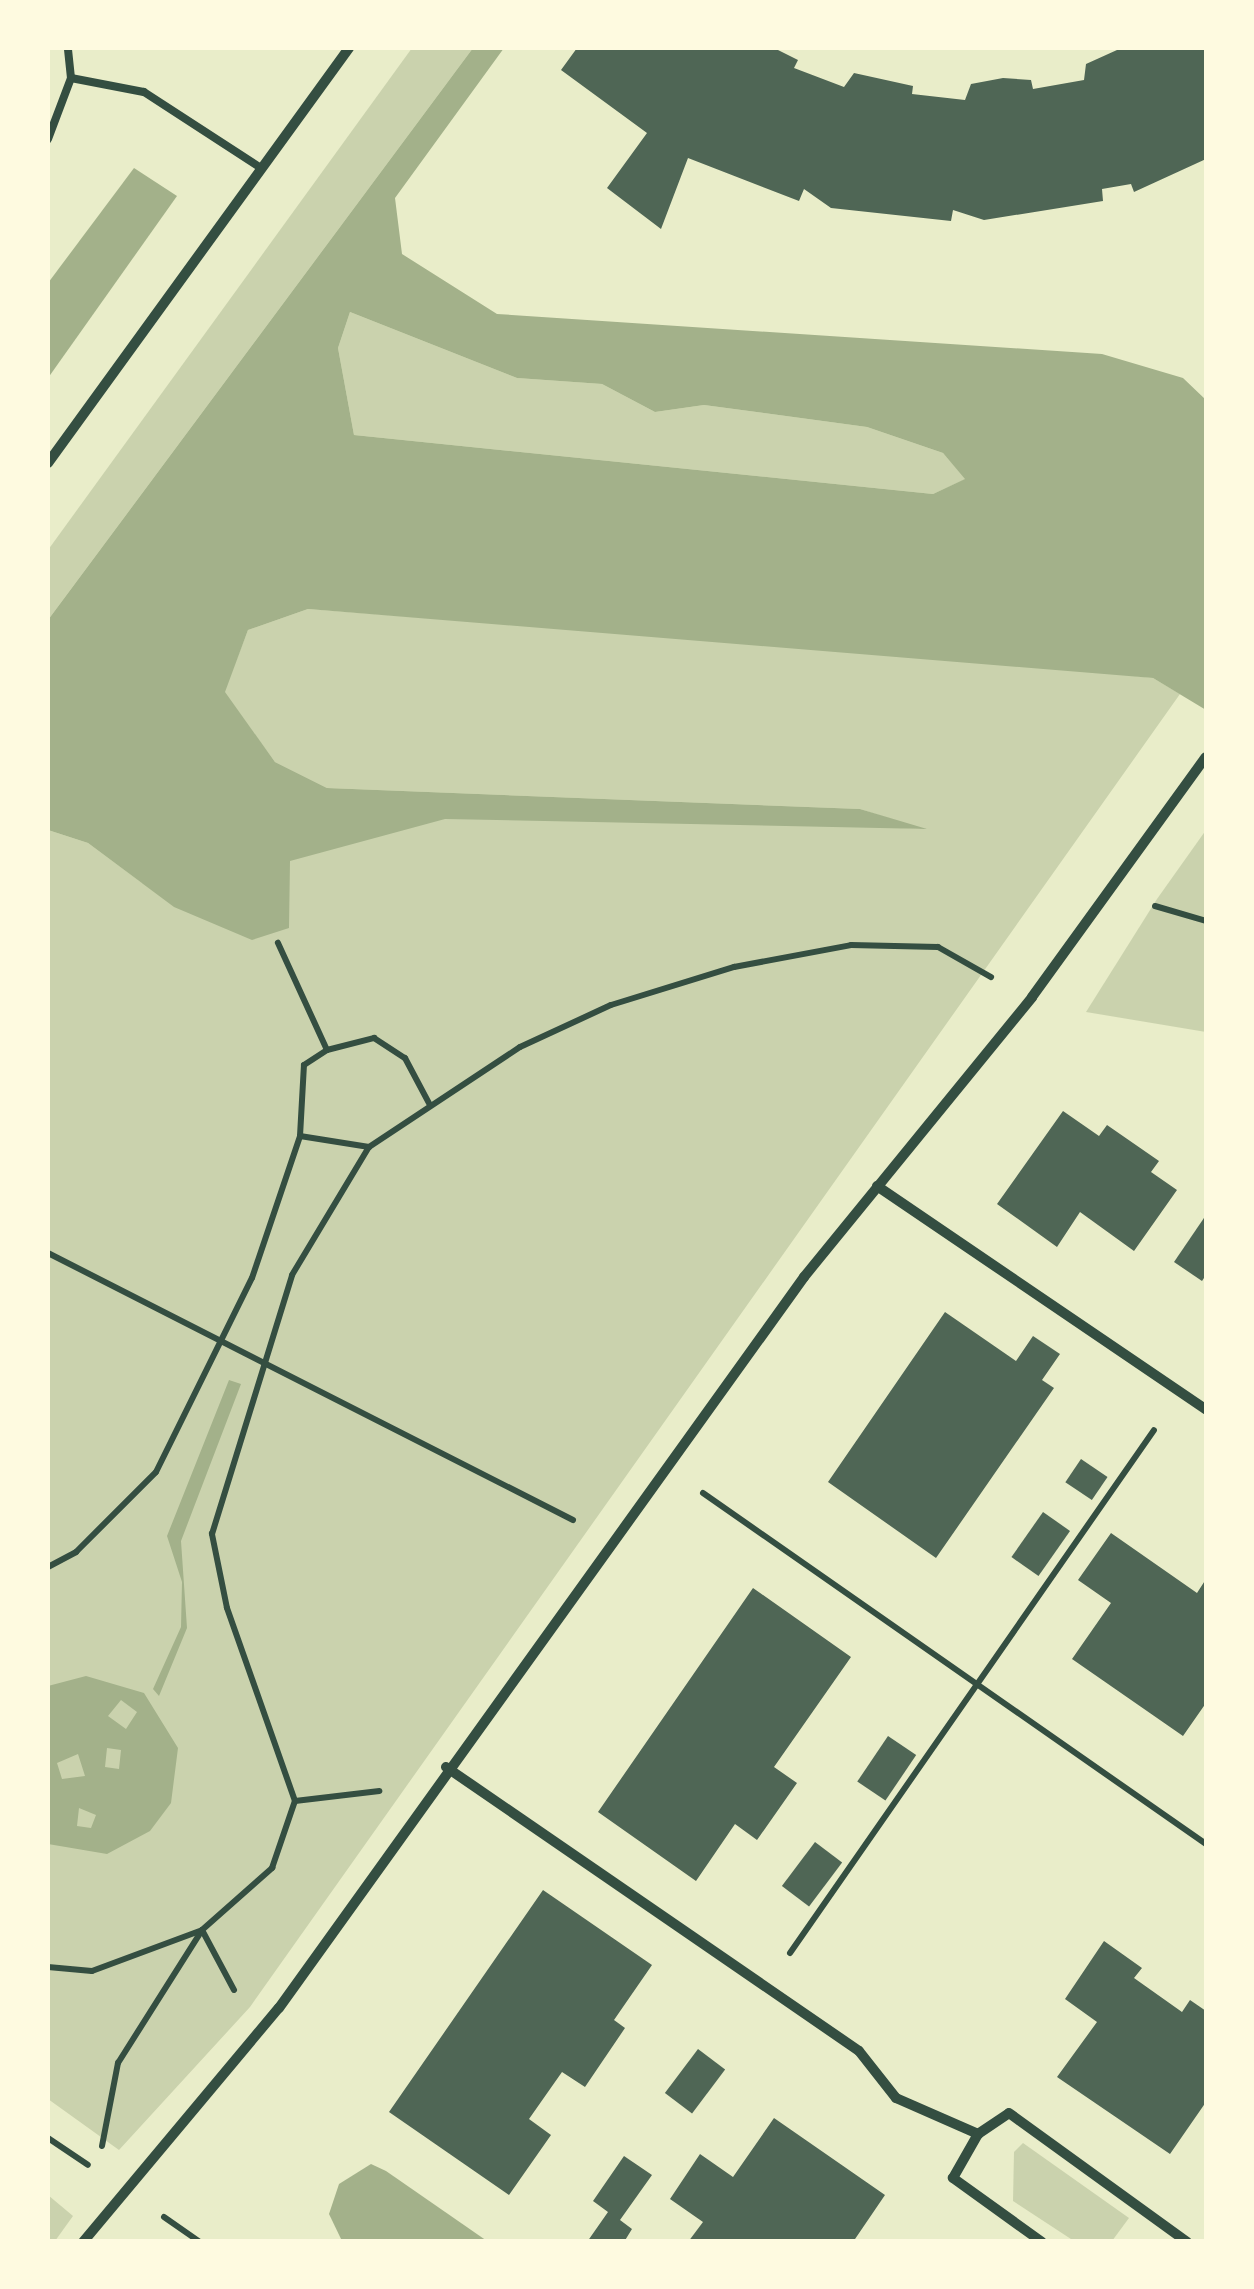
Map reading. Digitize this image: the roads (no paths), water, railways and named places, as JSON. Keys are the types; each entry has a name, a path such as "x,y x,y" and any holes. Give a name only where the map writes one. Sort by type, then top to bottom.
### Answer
{"street":[{"path":"48,463 349,48"},
{"path":"83,2242 262,2026 665,1466 877,1186 1032,997 1206,756"},
{"path":"877,1186 1206,1410"},
{"path":"446,1766 859,2051 896,2098 978,2134"},
{"path":"1042,2242 953,2178 978,2134 1009,2113 1187,2242"}],"lane":[{"path":"48,139 71,78 68,48"},
{"path":"71,78 144,92 261,168"}]}
